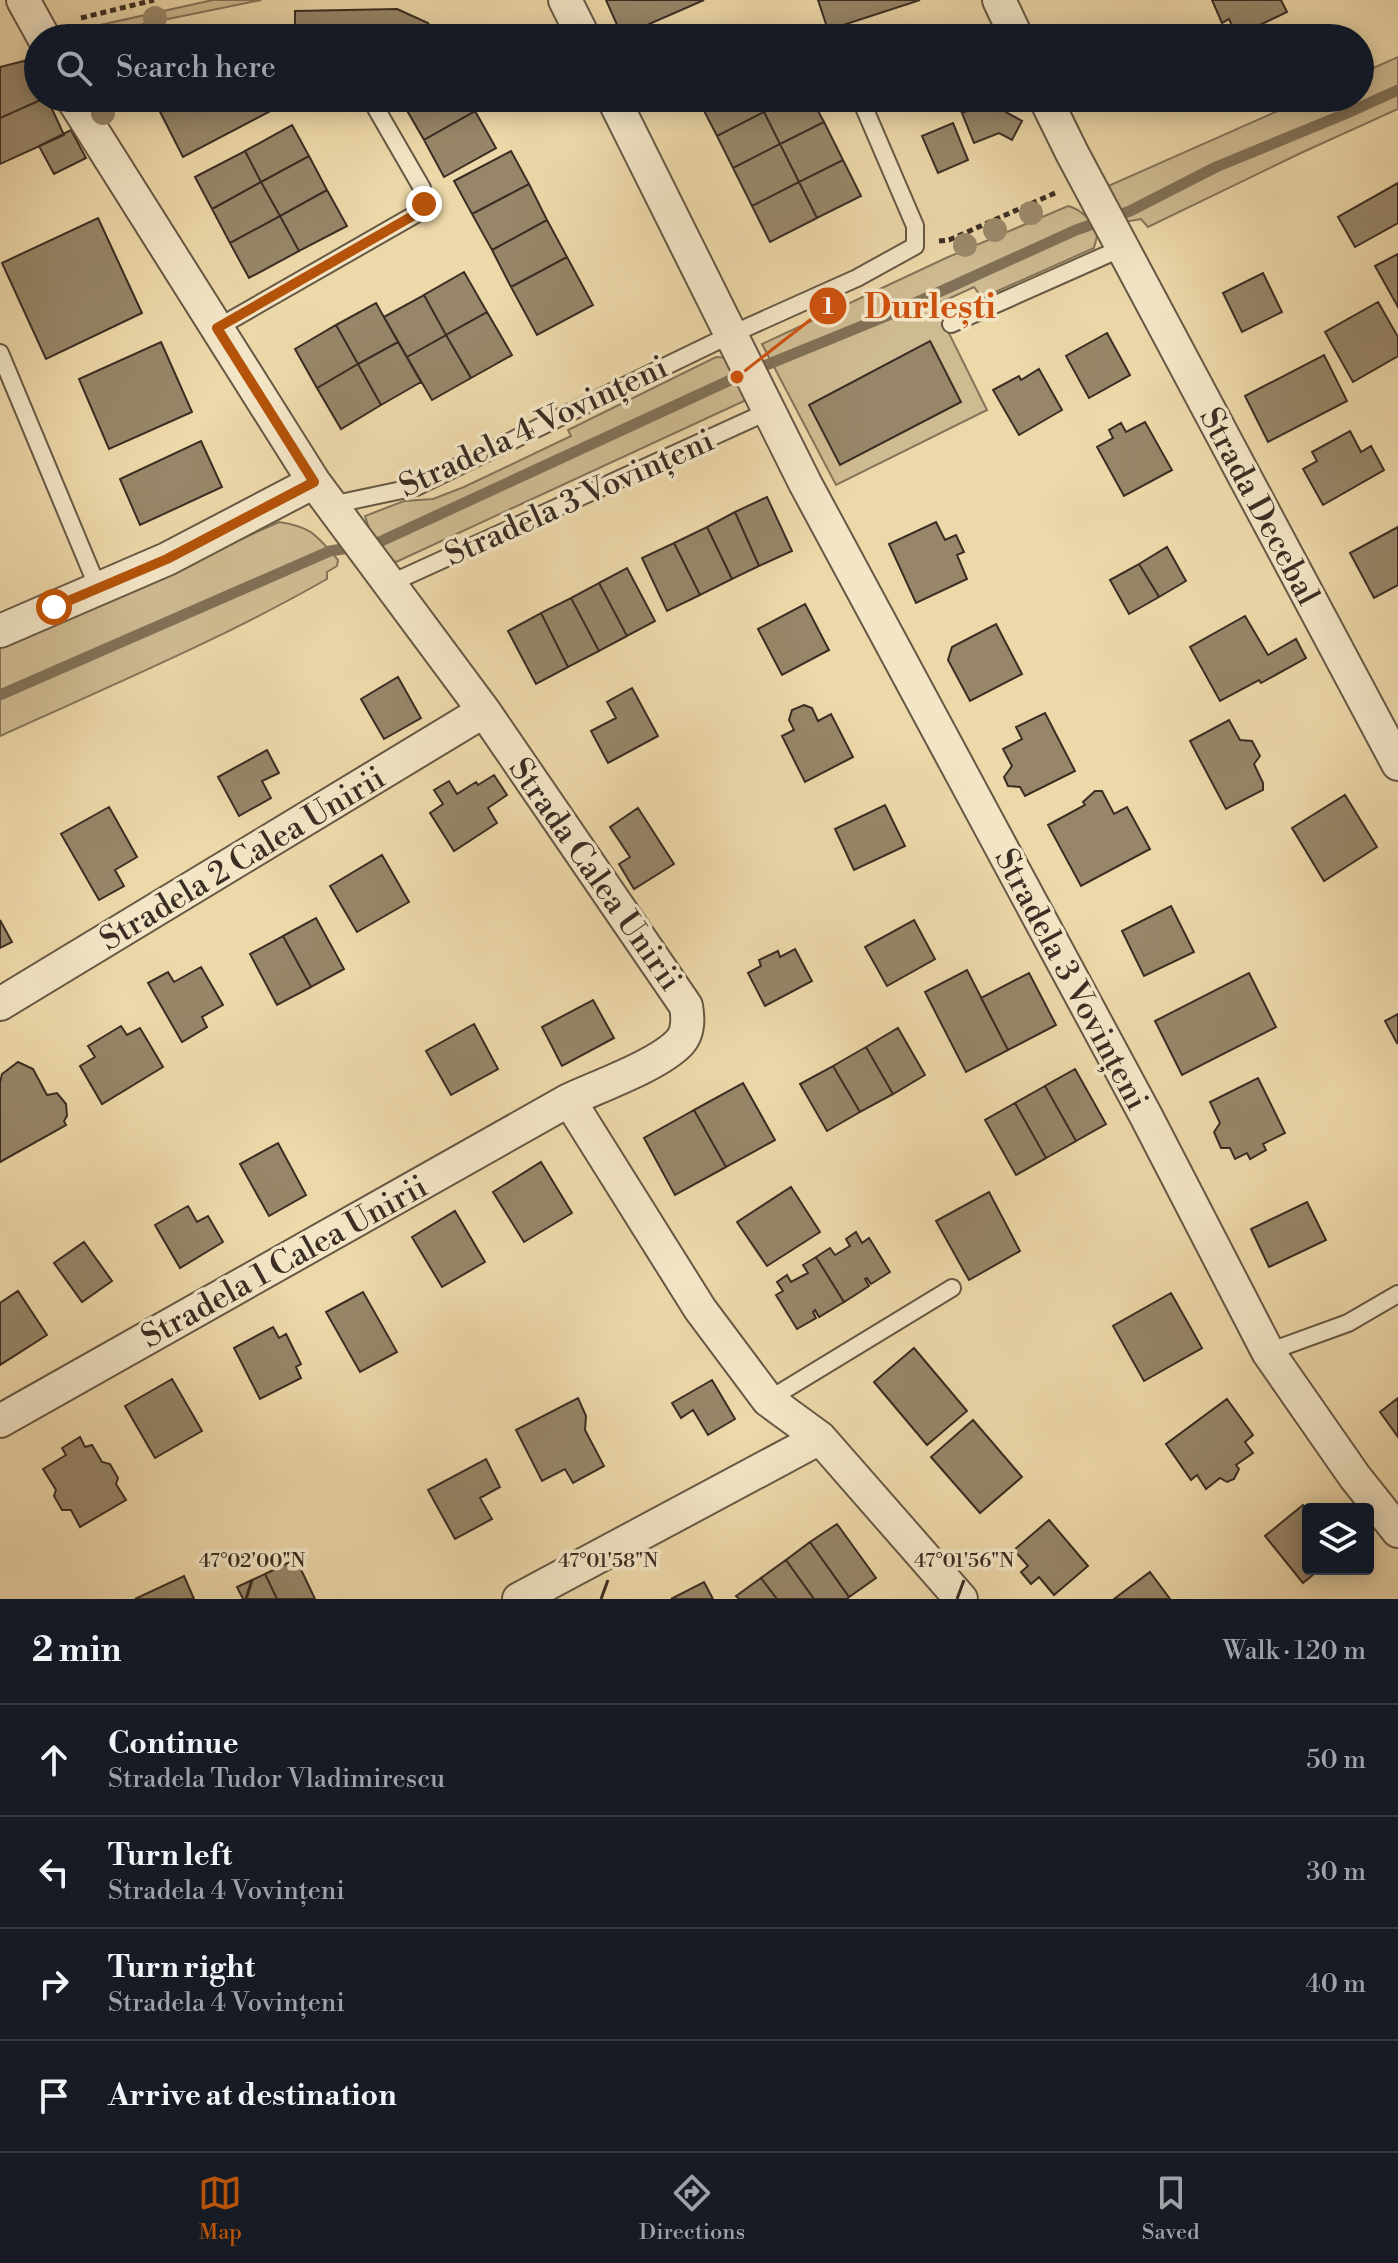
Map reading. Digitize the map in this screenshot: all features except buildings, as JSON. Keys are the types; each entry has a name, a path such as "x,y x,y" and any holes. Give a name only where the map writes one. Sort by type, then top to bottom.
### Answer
{"street":[{"path":"23,0 36,24"},
{"path":"565,0 577,24"},
{"path":"999,0 1010,24"},
{"path":"0,631 167,559 339,516 81,112"},
{"name":"Stradela 3 Vovințeni","path":"620,112 765,403 1146,1116 1268,1352 1355,1477 1398,1531"},
{"name":"Strada Decebal","path":"1052,112 1398,764"},
{"name":"Strada Calea Unirii","path":"339,516 484,711 686,1006 688,1022 682,1040 660,1056 569,1100"},
{"name":"Stradela 2 Calea Unirii","path":"0,1004 484,711"},
{"path":"569,1100 700,1309 768,1400 820,1438 961,1599"},
{"name":"Stradela 1 Calea Unirii","path":"0,1421 569,1100"},
{"path":"519,1599 820,1438"}],"lane":[{"path":"217,328 416,214 424,204 422,188 378,112"},
{"path":"734,343 915,246 915,226 866,112"},
{"path":"951,324 1121,244"},
{"name":"Stradela 4 Vovințeni","path":"339,516 416,487 734,343"},
{"path":"0,353 98,588"},
{"name":"Stradela 3 Vovințeni","path":"389,584 765,403"},
{"path":"768,1400 952,1288"},
{"path":"1268,1352 1348,1323 1398,1294"}],"path":[{"path":"81,18 154,0"},
{"path":"915,246 949,240 1090,188"}],"shaded area":[{"path":"213,0 261,0 144,24 105,24"},
{"path":"1398,57 1398,109 1148,227 1141,219 1124,222 1106,187 1275,112 1374,112 1374,68"},
{"path":"1068,206 1090,220 1097,234 1094,248 982,298 974,287 935,305 987,410 836,485 762,344 946,258"},
{"path":"716,357 731,358 747,382 744,401 396,562 384,553 373,537 365,516 404,501 433,499 464,487 571,436 568,430"},
{"path":"279,522 313,534 338,560 337,566 327,572 327,579 206,642 0,736 0,647"}],"waterway":[{"path":"1374,101 1398,90"},
{"path":"0,695 330,551 375,544 737,377 884,317 1076,230 1130,211 1216,167 1349,112"}],"place":[{"name":"Durlești","path":"737,377"}],"route":[{"path":"54,607 167,559 314,482 217,328 416,214 424,204"}]}
